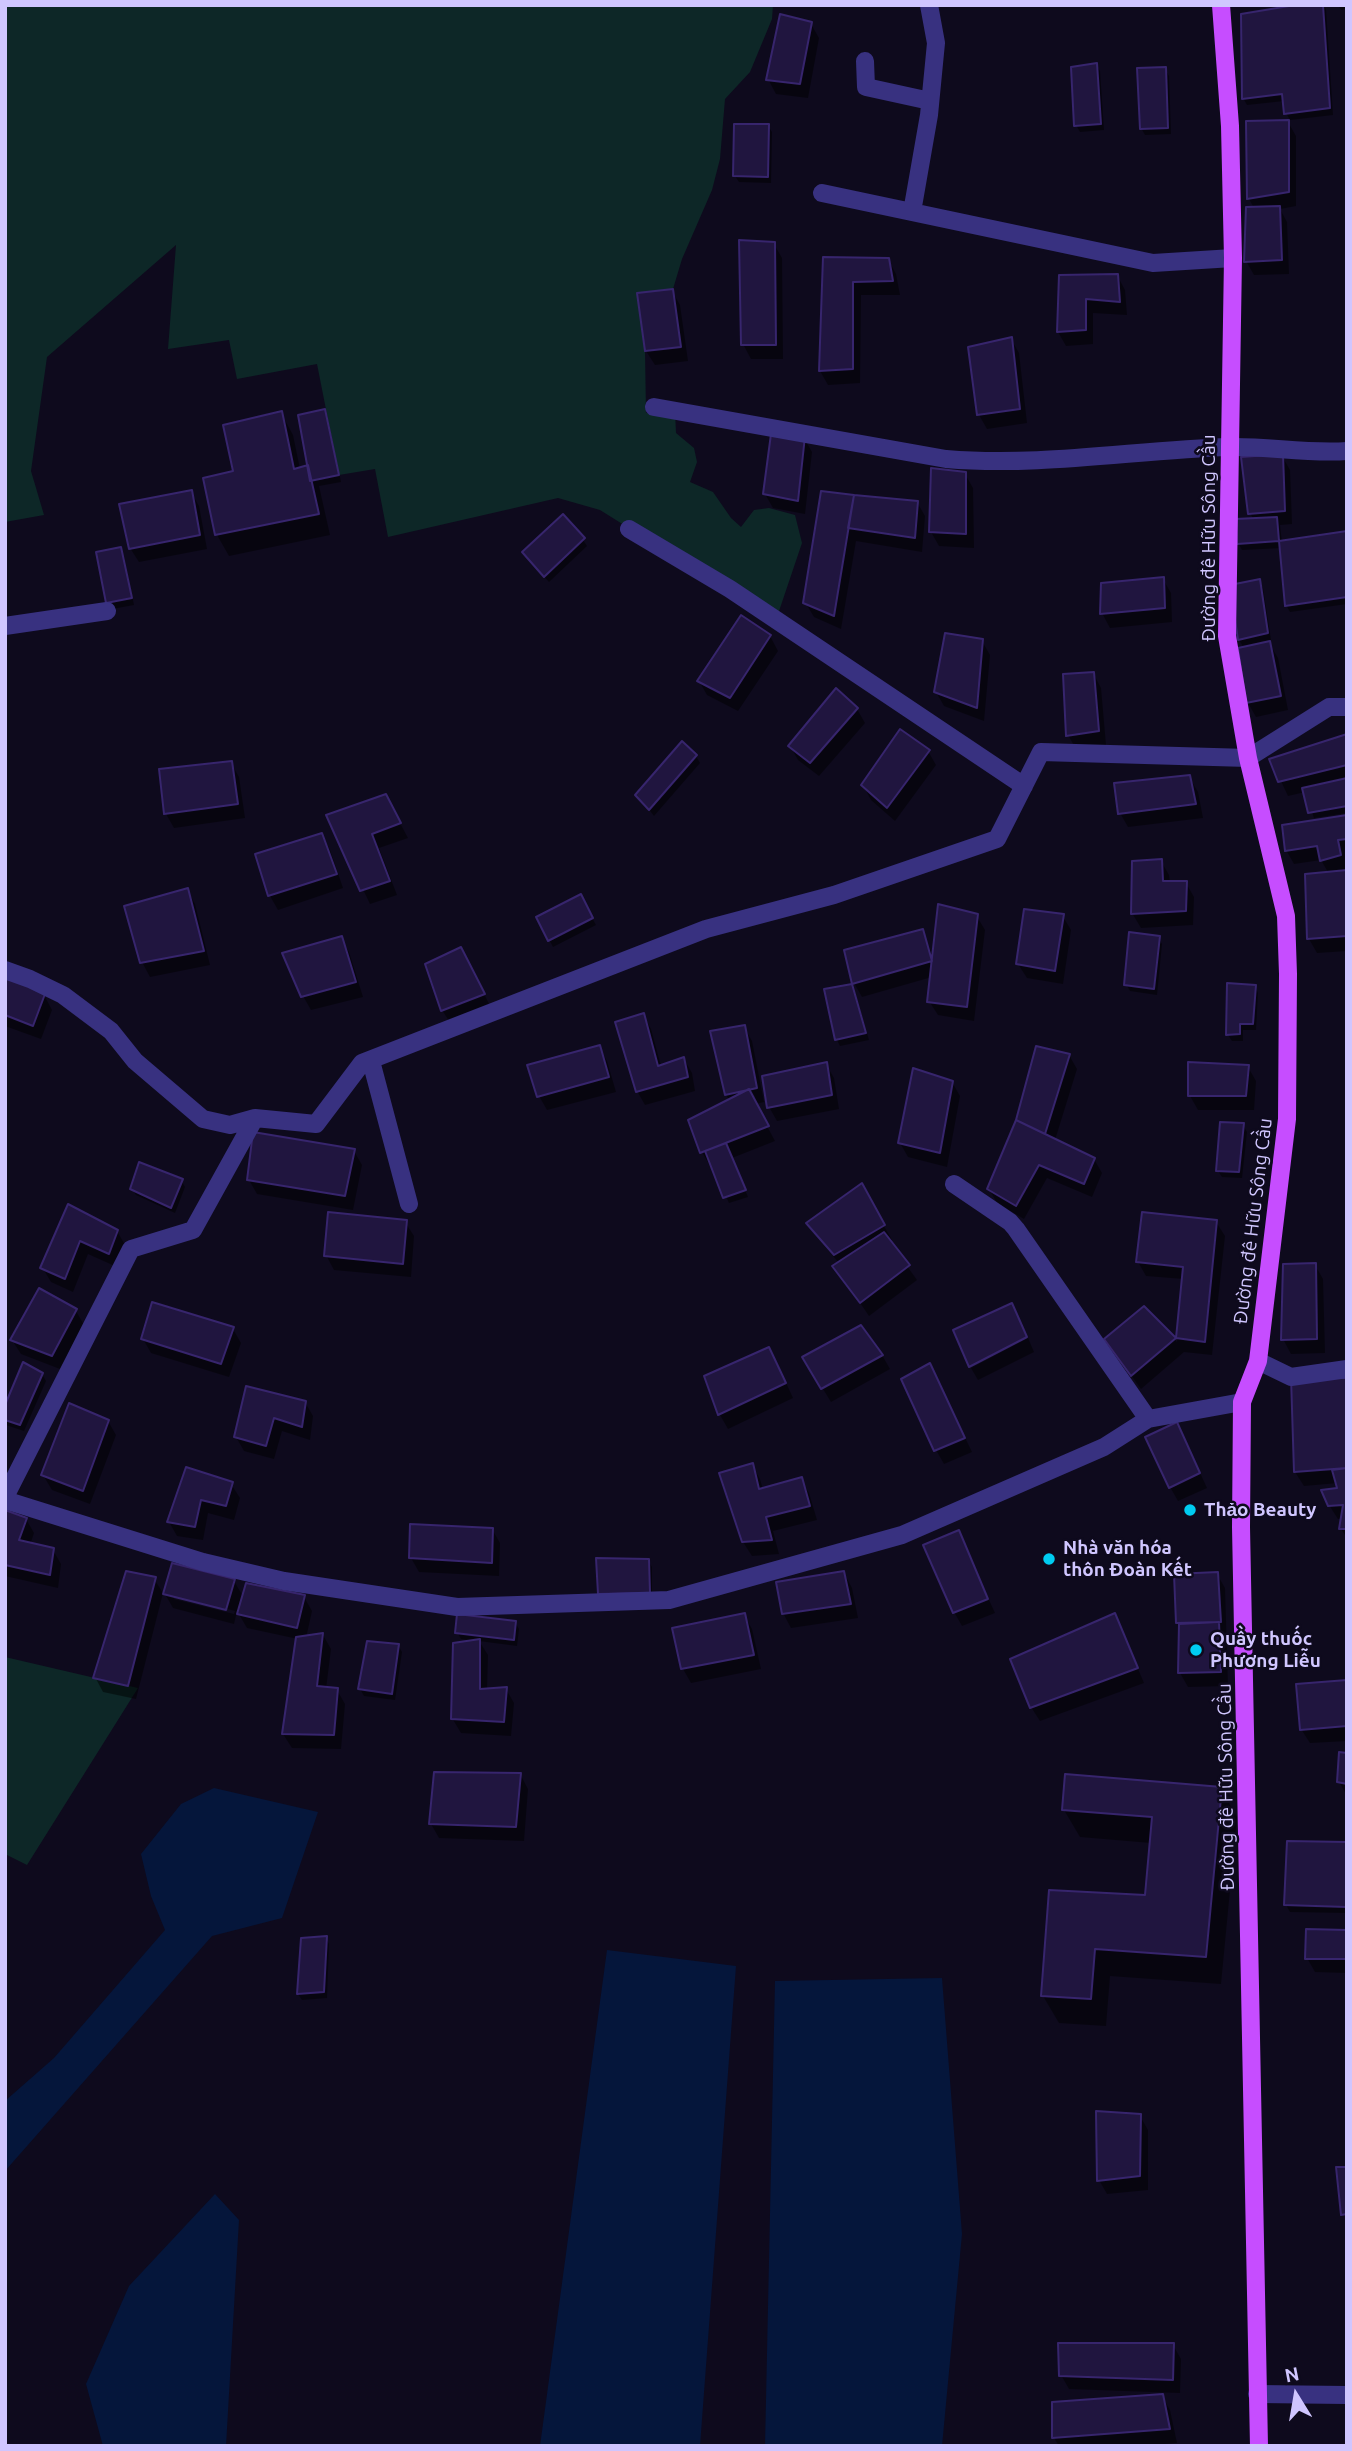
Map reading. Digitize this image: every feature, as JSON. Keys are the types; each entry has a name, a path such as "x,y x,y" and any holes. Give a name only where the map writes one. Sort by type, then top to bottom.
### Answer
{"main road":[{"name":"Đường đê Hữu Sông Cầu","path":"1221,5 1230,127 1233,258 1227,636 1248,758 1286,916 1289,974 1287,1119 1258,1361 1242,1402 1241,1527 1259,2446"}],"street":[{"path":"912,212 930,102 936,43 929,5"},
{"path":"865,61 866,87 930,102"},
{"path":"822,193 1153,263 1233,258"},
{"path":"654,407 946,459 984,462 1036,461 1231,447 1327,453 1347,451"},
{"path":"629,528 730,589 1024,786"},
{"path":"5,626 107,611"},
{"path":"5,970 63,995 111,1031 135,1061 203,1119 230,1125 255,1118 316,1124 362,1063 706,929 834,895 997,838 1041,752 1248,758 1329,707 1347,707"},
{"path":"371,1061 408,1204"},
{"path":"255,1118 193,1230 131,1249 5,1498 203,1562 284,1581 457,1607 669,1600 902,1535 1104,1447 1148,1419 1242,1402"},
{"path":"954,1184 1010,1222 1016,1229 1148,1419"},
{"path":"1258,1361 1291,1377 1347,1368"},
{"path":"1257,2394 1347,2395"}],"green space":[{"path":"5,5 773,5 772,19 750,72 725,99 720,159 712,190 682,259 673,289 637,294 645,351 646,413 675,411 676,433 694,448 697,462 690,482 713,492 731,518 741,527 754,510 769,508 795,515 802,543 776,620 600,510 558,498 388,537 375,469 339,475 317,364 237,379 229,340 168,349 176,245 47,357 31,471 44,515 5,522"},
{"path":"5,1657 138,1688 27,1865 5,1854"}],"water":[{"path":"214,1788 318,1812 282,1918 212,1936 5,2171 5,2101 54,2058 165,1930 151,1896 141,1854 181,1804"},
{"path":"607,1950 736,1966 700,2446 540,2446"},
{"path":"942,1978 962,2234 942,2446 765,2446 775,1981"},
{"path":"215,2194 239,2220 226,2446 103,2446 86,2384 129,2286"}],"building":[{"path":"1295,5 1323,5 1330,108 1284,114 1282,94 1242,99 1241,14"},
{"path":"780,14 812,22 800,84 766,80"},
{"path":"1097,63 1101,124 1074,126 1071,67"},
{"path":"1166,67 1168,128 1140,129 1137,68"},
{"path":"1289,120 1289,192 1247,199 1246,121"},
{"path":"734,124 769,124 768,177 733,176"},
{"path":"1280,206 1282,260 1244,262 1246,207"},
{"path":"739,240 775,242 776,345 741,345"},
{"path":"823,257 889,258 893,281 853,282 853,369 819,371"},
{"path":"1118,274 1120,302 1086,299 1086,330 1057,332 1059,275"},
{"path":"673,289 681,347 645,351 637,293"},
{"path":"1012,337 1020,409 977,415 968,347"},
{"path":"325,409 339,475 310,481 298,415"},
{"path":"282,411 294,469 308,465 319,514 215,535 203,478 233,471 223,425"},
{"path":"771,434 805,436 798,501 763,494"},
{"path":"1283,454 1285,511 1248,514 1241,457"},
{"path":"931,468 966,472 966,534 929,532"},
{"path":"192,490 200,535 129,549 119,504"},
{"path":"821,491 854,495 834,616 803,603"},
{"path":"854,495 918,501 915,538 848,528"},
{"path":"563,514 585,538 544,577 522,552"},
{"path":"1277,517 1279,541 1237,544 1235,519"},
{"path":"1347,531 1347,597 1285,606 1279,541"},
{"path":"121,547 132,598 106,603 96,552"},
{"path":"1164,577 1165,608 1100,614 1101,583"},
{"path":"1260,579 1268,633 1238,640 1230,585"},
{"path":"741,615 771,635 730,698 697,681"},
{"path":"945,633 983,639 977,708 934,692"},
{"path":"1270,641 1281,696 1246,703 1238,648"},
{"path":"1094,672 1099,731 1066,736 1063,674"},
{"path":"836,688 858,708 810,763 788,746"},
{"path":"900,729 930,750 887,808 861,785"},
{"path":"1347,734 1347,765 1278,782 1269,759"},
{"path":"682,741 697,755 649,810 635,795"},
{"path":"232,761 238,804 164,814 159,769"},
{"path":"1190,775 1196,804 1118,814 1114,783"},
{"path":"1347,778 1347,806 1308,813 1302,788"},
{"path":"386,794 401,823 372,834 390,881 360,891 326,815"},
{"path":"1347,815 1347,839 1338,840 1341,855 1320,861 1317,846 1285,851 1282,825"},
{"path":"322,833 337,874 268,896 255,854"},
{"path":"1162,859 1163,881 1187,881 1186,911 1131,914 1132,861"},
{"path":"1347,870 1347,936 1307,939 1305,874"},
{"path":"188,888 204,951 140,963 124,906"},
{"path":"581,894 593,918 548,941 536,917"},
{"path":"938,904 978,914 967,1007 927,1002"},
{"path":"1024,909 1064,914 1055,971 1016,964"},
{"path":"923,929 932,961 852,984 844,950"},
{"path":"1129,932 1160,936 1154,989 1124,985"},
{"path":"342,936 356,982 301,997 282,953"},
{"path":"461,947 485,994 441,1011 425,964"},
{"path":"5,975 45,994 33,1026 5,1015"},
{"path":"1227,983 1256,985 1253,1024 1240,1024 1240,1034 1226,1035"},
{"path":"852,984 866,1033 835,1040 824,989"},
{"path":"644,1013 658,1066 684,1057 688,1077 636,1092 615,1022"},
{"path":"745,1025 757,1088 725,1095 710,1031"},
{"path":"600,1045 609,1077 537,1097 527,1065"},
{"path":"1036,1046 1070,1054 1045,1134 1016,1120"},
{"path":"827,1062 832,1095 767,1108 762,1076"},
{"path":"1188,1062 1249,1065 1246,1096 1188,1096"},
{"path":"913,1068 953,1081 940,1153 898,1143"},
{"path":"749,1089 769,1126 700,1153 688,1120"},
{"path":"1016,1120 1095,1158 1084,1184 1039,1165 1016,1206 987,1189"},
{"path":"1220,1122 1244,1123 1239,1172 1216,1171"},
{"path":"253,1132 355,1149 345,1196 247,1180"},
{"path":"726,1143 746,1190 723,1198 705,1151"},
{"path":"139,1162 183,1179 171,1208 130,1189"},
{"path":"862,1183 885,1225 834,1255 806,1223"},
{"path":"68,1204 118,1230 109,1254 80,1241 65,1279 40,1268"},
{"path":"328,1212 407,1220 403,1264 324,1256"},
{"path":"1142,1212 1217,1220 1205,1342 1176,1338 1183,1267 1136,1262"},
{"path":"884,1232 910,1265 860,1303 832,1266"},
{"path":"1316,1263 1317,1339 1281,1340 1283,1264"},
{"path":"39,1288 77,1309 52,1356 10,1340"},
{"path":"152,1302 234,1327 221,1364 141,1339"},
{"path":"1012,1303 1027,1337 969,1367 953,1330"},
{"path":"1144,1306 1176,1338 1131,1376 1104,1339"},
{"path":"861,1325 883,1355 821,1389 802,1357"},
{"path":"769,1347 786,1383 718,1415 704,1376"},
{"path":"23,1362 43,1373 20,1425 5,1420 5,1405"},
{"path":"930,1363 965,1438 934,1451 901,1379"},
{"path":"1291,1377 1347,1378 1347,1468 1294,1472"},
{"path":"246,1386 306,1401 302,1427 274,1418 266,1446 234,1437"},
{"path":"69,1403 109,1420 83,1491 41,1475"},
{"path":"1177,1422 1200,1473 1169,1488 1145,1437"},
{"path":"753,1463 759,1489 802,1477 810,1506 766,1517 772,1540 742,1542 719,1473"},
{"path":"186,1467 233,1482 226,1506 201,1500 195,1527 167,1522"},
{"path":"1347,1468 1347,1529 1339,1529 1343,1505 1328,1506 1321,1490 1337,1488 1332,1470"},
{"path":"5,1510 27,1518 19,1540 54,1548 50,1575 5,1565"},
{"path":"410,1524 493,1528 492,1563 409,1558"},
{"path":"959,1530 988,1599 953,1613 923,1545"},
{"path":"596,1558 649,1559 650,1593 598,1594"},
{"path":"172,1563 235,1579 226,1610 163,1594"},
{"path":"126,1571 156,1577 128,1686 93,1678"},
{"path":"844,1571 851,1604 782,1614 776,1582"},
{"path":"1218,1572 1221,1622 1176,1623 1174,1574"},
{"path":"246,1583 305,1595 297,1628 237,1614"},
{"path":"745,1613 754,1655 681,1669 672,1628"},
{"path":"1115,1613 1138,1668 1030,1708 1010,1659"},
{"path":"457,1614 516,1621 514,1640 455,1633"},
{"path":"1219,1622 1221,1672 1178,1673 1179,1624"},
{"path":"323,1633 317,1686 338,1688 334,1735 282,1734 296,1637"},
{"path":"480,1639 480,1689 507,1687 504,1722 451,1719 453,1643"},
{"path":"367,1641 399,1644 392,1694 358,1689"},
{"path":"1347,1680 1347,1726 1300,1730 1296,1684"},
{"path":"1339,1752 1347,1753 1347,1784 1337,1782"},
{"path":"434,1772 521,1773 516,1827 429,1824"},
{"path":"1065,1774 1222,1787 1206,1957 1095,1949 1091,1999 1041,1996 1049,1890 1145,1895 1152,1817 1062,1810"},
{"path":"1287,1841 1347,1842 1347,1907 1284,1905"},
{"path":"1306,1929 1347,1930 1347,1959 1305,1959"},
{"path":"327,1936 324,1992 297,1994 301,1938"},
{"path":"1096,2111 1141,2114 1140,2176 1097,2181"},
{"path":"1336,2167 1347,2167 1347,2214 1341,2215"},
{"path":"1058,2343 1174,2343 1173,2380 1059,2376"},
{"path":"1163,2394 1170,2429 1052,2438 1052,2402"}],"place":[{"name":"Thảo Beauty","path":"1190,1510"},
{"name":"Nhà văn hóa thôn Đoàn Kết","path":"1049,1559"},
{"name":"Quầy thuốc Phương Liễu","path":"1196,1650"}]}
